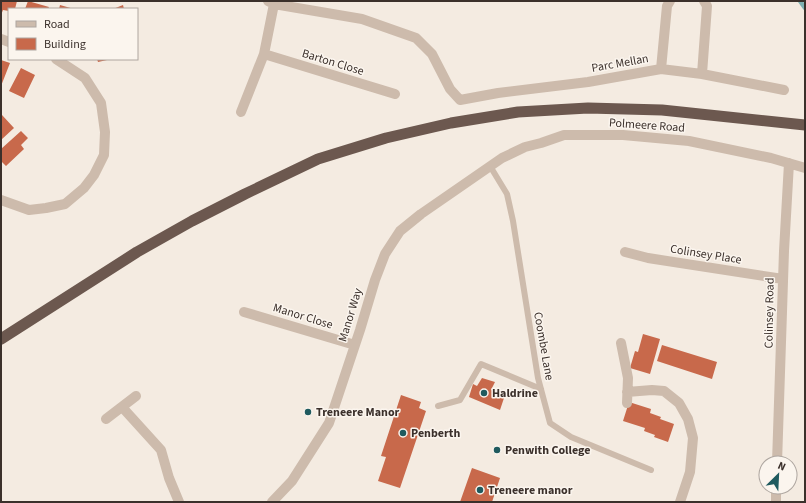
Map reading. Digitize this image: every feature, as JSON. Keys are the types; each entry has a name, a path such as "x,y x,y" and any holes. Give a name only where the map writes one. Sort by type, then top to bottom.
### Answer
{"highway":[{"path":"1,339 137,252 192,221 245,194 318,160 386,138 451,123 518,112 588,108 662,110 805,125"}],"street":[{"path":"661,69 667,6 670,1"},
{"path":"702,74 707,6 704,1"},
{"path":"242,112 264,54 271,2"},
{"name":"Parc Mellan","path":"271,2 362,19 416,38 432,54 450,89 460,100 498,93 588,82 661,69 702,74 784,90"},
{"name":"Barton Close","path":"264,54 394,94"},
{"path":"1,200 29,210 65,204 84,188 94,175 104,155 105,132 101,103 85,78 58,60"},
{"name":"Polmeere Road","path":"490,166 502,158 525,147 540,144 564,135 623,135 689,141 771,158 805,168"},
{"name":"Colinsey Road","path":"777,455 783,279 789,163"},
{"name":"Manor Way","path":"272,502 292,481 329,423 375,280 385,254 400,231 421,214 490,166"},
{"name":"Colinsey Place","path":"626,252 648,258 783,279"},
{"name":"Manor Close","path":"244,312 355,345"},
{"path":"621,343 628,378 627,404"},
{"path":"628,392 652,390 664,391 679,402 688,419 692,438 690,472 680,502"},
{"path":"106,419 136,396"},
{"path":"122,407 161,450 169,478 180,502"}],"lane":[{"name":"Coombe Lane","path":"490,166 507,194 513,221 538,378 550,423 571,437 651,470"},
{"path":"438,406 460,400 481,364 541,389"}],"building":[{"path":"1,1 17,1 15,8 8,8 8,11 3,10 1,15"},
{"path":"28,1 49,7 48,8 25,8"},
{"path":"60,5 70,8 59,8"},
{"path":"123,5 124,8 116,8"},
{"path":"1,60 10,63 1,86"},
{"path":"21,68 35,75 24,98 9,91"},
{"path":"2,115 14,128 1,140 1,116"},
{"path":"21,131 28,138 21,145 24,149 6,166 1,161 1,149"},
{"path":"643,334 660,339 650,374 630,368 635,351 638,352"},
{"path":"662,345 717,362 712,379 657,361"},
{"name":"Haldrine","path":"482,378 495,382 491,390 505,395 500,410 469,397 473,384 477,386"},
{"name":"Penberth","path":"401,395 421,402 419,408 426,411 400,488 378,481 386,457 381,456"},
{"path":"629,402 651,409 650,413 661,417 660,419 674,424 668,442 654,437 655,435 644,431 645,428 623,421"},
{"name":"Treneere Manor","path":"307,408 311,410 309,416 305,414"},
{"name":"Treneere manor","path":"472,468 500,478 492,502 460,502"}],"waterway":[{"path":"800,1 805,8"}],"place":[{"name":"Haldrine","path":"484,393"},
{"name":"Treneere Manor","path":"308,412"},
{"name":"Penberth","path":"403,433"},
{"name":"Penwith College","path":"497,450"},
{"name":"Treneere manor","path":"480,490"}]}
